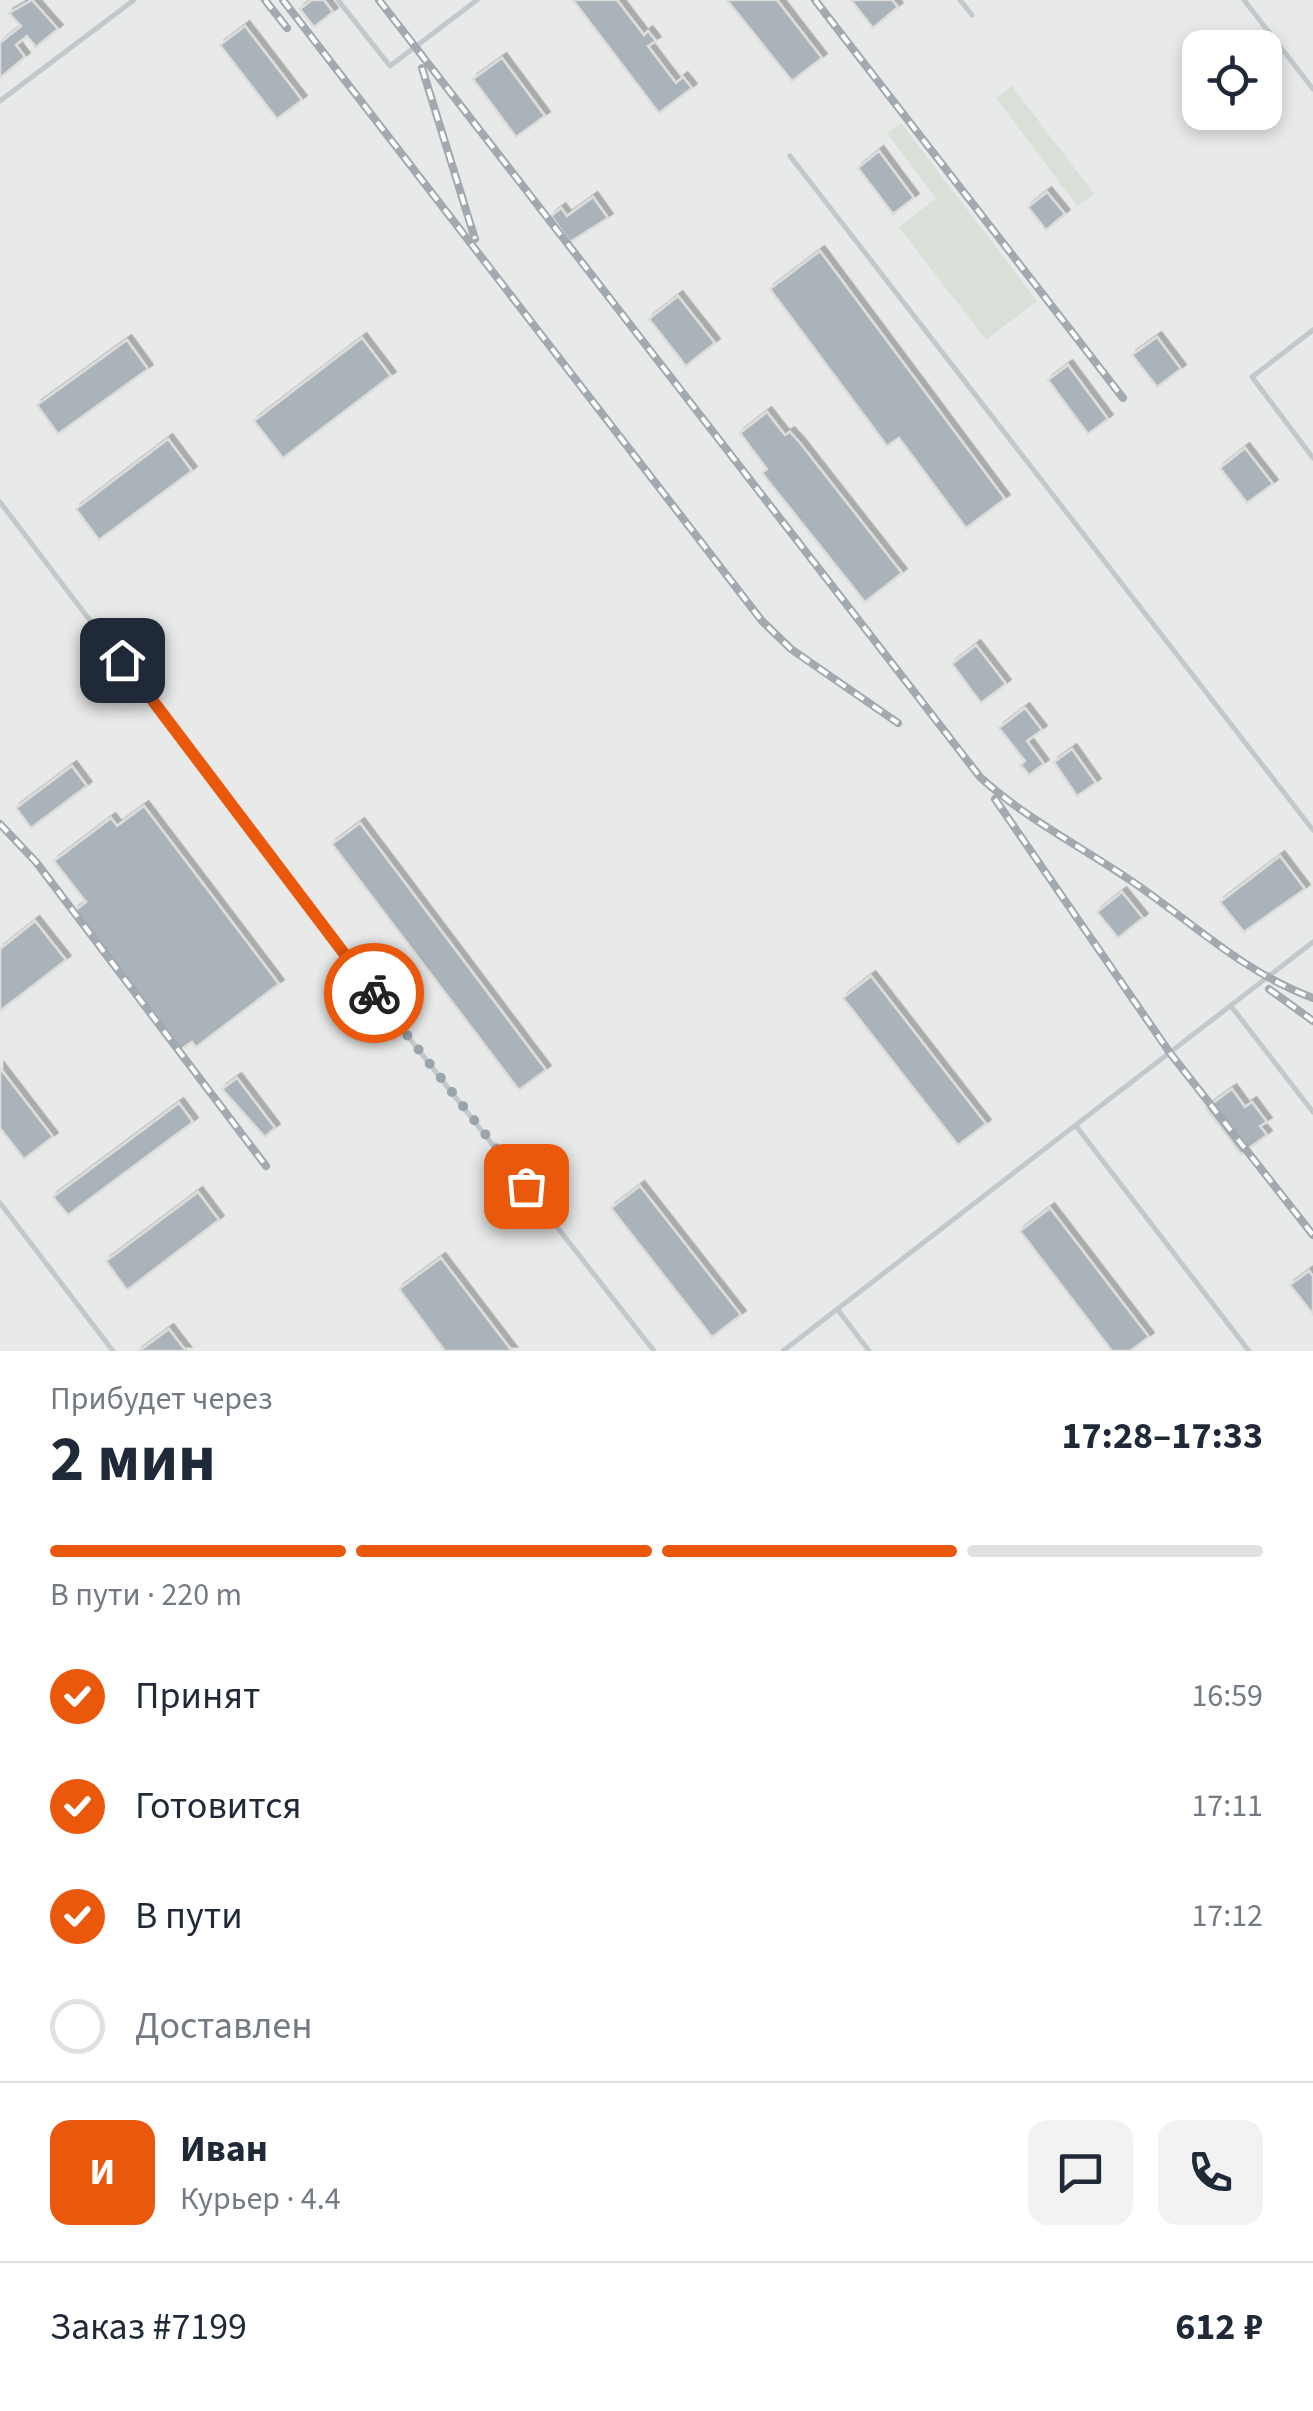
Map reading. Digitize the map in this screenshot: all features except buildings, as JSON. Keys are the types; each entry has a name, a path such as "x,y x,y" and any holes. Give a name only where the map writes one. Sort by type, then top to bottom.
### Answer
{"lane":[{"path":"0,100 134,0"},
{"path":"338,0 390,66 477,0"},
{"path":"960,0 972,15"},
{"path":"1244,0 1313,89"},
{"path":"790,156 1313,830"},
{"path":"1313,330 1252,378 1313,458"},
{"path":"0,502 338,948 654,1351"},
{"path":"783,1351 1313,942"},
{"path":"1231,1006 1313,1112"},
{"path":"1076,1126 1249,1351"},
{"path":"0,1204 113,1351"},
{"path":"838,1310 869,1351"}],"shaded area":[{"path":"0,0 1313,0 1313,1351 0,1351"},
{"path":"1012,86 1094,194 1077,206 996,98"},
{"path":"901,123 1037,301 986,340 899,227 936,198 887,133"}],"railway":[{"path":"265,0 287,28"},
{"path":"283,0 762,621 791,649 898,723"},
{"path":"379,0 980,777 1241,961 1313,998"},
{"path":"815,0 1123,398"},
{"path":"422,68 475,239"},
{"path":"995,799 1170,1053 1313,1235"},
{"path":"0,824 36,862 266,1166"},
{"path":"1269,989 1313,1021"}],"way so far":[{"path":"374,993 526,1186"}],"route":[{"path":"122,660 374,993"}]}
